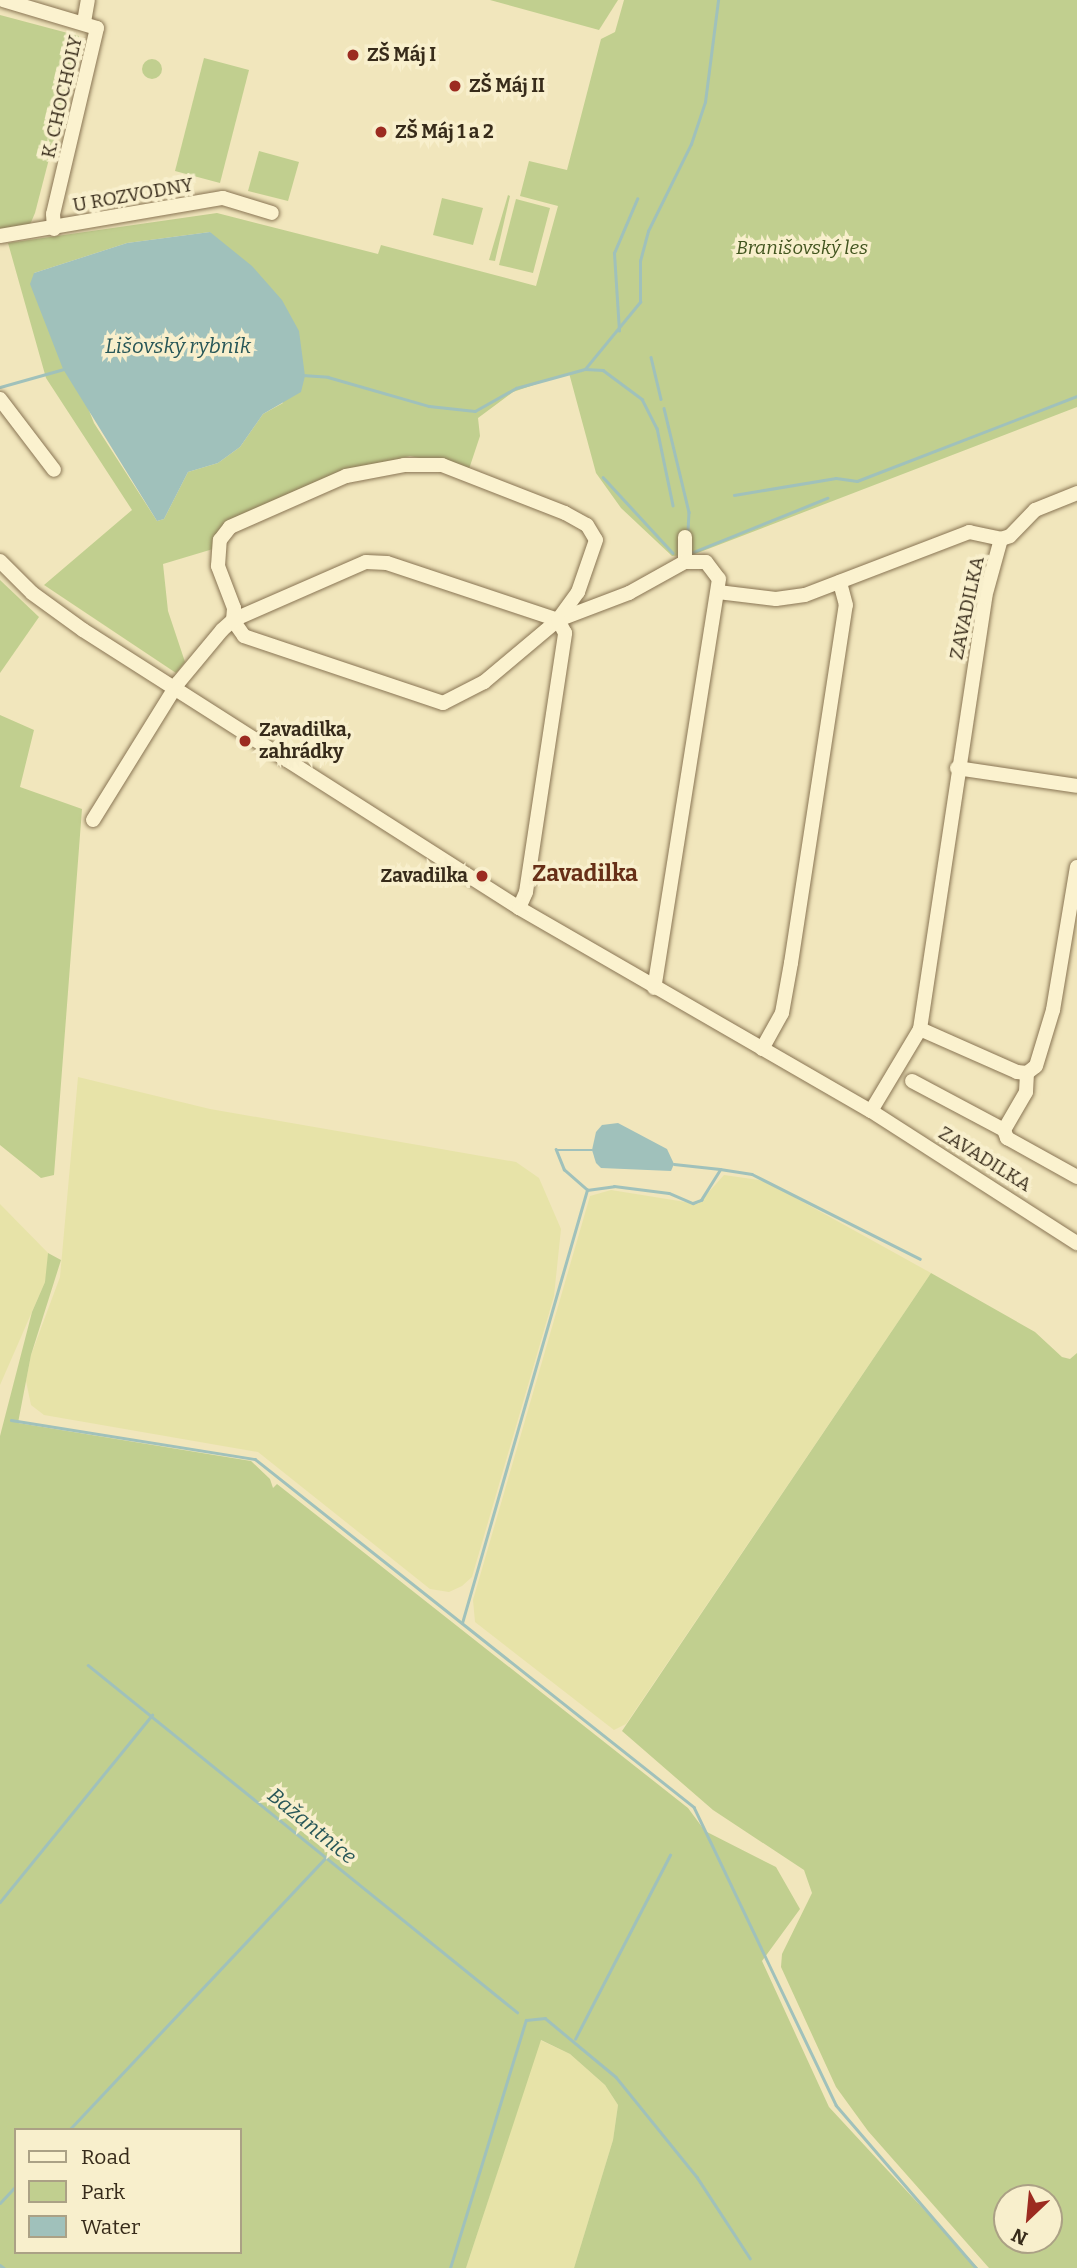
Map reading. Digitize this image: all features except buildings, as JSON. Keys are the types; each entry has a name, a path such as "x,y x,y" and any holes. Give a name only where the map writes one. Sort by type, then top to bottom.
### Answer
{"street":[{"name":"K. CHOCHOLY","path":"3,0 97,28 53,214 54,229"},
{"path":"84,22 88,0"},
{"name":"U ROZVODNY","path":"0,236 54,229 223,198 272,213"},
{"path":"0,399 54,470"},
{"path":"404,465 442,465 587,525 596,540 591,564 558,620 495,674 443,704 244,636 233,620 234,608 218,566 220,540 230,527 346,476 404,465"},
{"name":"ZAVADILKA","path":"718,592 776,599 840,582 969,532 1001,538 1010,536 1035,510 1077,493"},
{"path":"685,537 685,562"},
{"name":"ZAVADILKA","path":"871,1111 920,1029 957,768 985,597 1001,538"},
{"name":"ZAVADILKA","path":"0,561 32,593 174,689 519,908 871,1111 1077,1243"},
{"path":"93,820 174,689 233,620 376,561 558,620 629,593 685,562 706,562 715,569 718,592 654,988"},
{"path":"762,1049 782,1013 846,605 840,582"},
{"path":"519,908 526,892 565,633 558,620"},
{"path":"957,768 1077,786"},
{"name":"ZAVADILKA","path":"1077,867 1053,1010 1036,1066 1027,1073 1026,1092 1004,1130 1007,1138 1077,1177"},
{"path":"920,1029 1027,1073"},
{"path":"912,1081 1004,1130"}],"shaded area":[{"path":"78,1077 210,1109 516,1162 539,1178 561,1229 554,1296 472,1577 462,1586 449,1592 430,1589 258,1452 44,1415 31,1405 26,1381 31,1355 60,1277"},
{"path":"724,1175 765,1181 931,1273 626,1724 614,1730 475,1622 473,1600 590,1196 611,1190 698,1204"},
{"path":"0,1204 51,1256 45,1282 0,1385"},
{"path":"540,2040 570,2054 605,2085 618,2105 613,2140 574,2268 466,2268"}],"green space":[{"path":"490,0 618,0 599,30"},
{"name":"Branišovský les","path":"624,0 1077,0 1077,407 695,554 672,556 621,508 596,473 569,373 513,392 478,418 480,436 469,469 410,456 345,472 232,521 213,549 163,564 168,611 185,662 176,673 44,585 132,510 46,378 8,243 217,213 378,254 381,245 536,286 558,206 520,196 529,161 567,170 601,39 615,32","holes":["210,232 283,403 263,414 240,447 218,463 188,472 164,519 157,521 94,423 34,273 127,243"]},
{"path":"0,15 79,36 79,43 35,213 29,227 0,232"},
{"path":"204,58 249,70 220,183 175,171"},
{"path":"148,59 156,59 162,69 156,79 148,79 142,73 142,65"},
{"path":"259,151 299,162 288,201 248,191"},
{"path":"508,195 510,196 495,261 489,260"},
{"path":"442,198 483,208 473,245 433,235"},
{"path":"516,199 550,208 533,273 499,265"},
{"path":"0,580 39,617 0,673"},
{"path":"0,715 34,730 20,787 82,809 54,1175 41,1178 0,1145"},
{"path":"48,1253 61,1260 31,1355 18,1423 251,1461 270,1479 273,1488 277,1484 688,1808 705,1831 776,1867 800,1909 762,1961 829,2107 978,2268 574,2268 613,2140 618,2105 605,2085 570,2054 541,2040 466,2268 0,2268 0,1436 32,1312 45,1282"},
{"path":"931,1273 1035,1332 1062,1357 1070,1359 1077,1353 1077,2268 989,2268 868,2131 836,2087 781,1967 782,1954 812,1893 804,1870 713,1810 622,1731"}],"water":[{"name":"Lišovský rybník","path":"210,232 252,266 282,300 299,331 305,376 301,392 263,414 240,447 218,463 188,472 164,519 157,521 63,369 30,284 34,273 127,243"},
{"path":"618,1123 667,1149 674,1164 671,1171 601,1168 596,1163 592,1150 596,1132 602,1125"}],"waterway":[{"path":"302,375 328,377 429,406 475,411 516,388 585,369 640,302 640,261 648,231 691,144 705,102 718,0"},
{"path":"619,331 614,253 637,199"},
{"path":"651,357 661,399"},
{"path":"0,387 64,369"},
{"path":"585,369 603,370 642,399 657,428 673,505"},
{"path":"734,495 836,478 857,481 1077,396"},
{"path":"664,408 689,512 688,531"},
{"path":"603,477 673,553"},
{"path":"691,553 827,498"},
{"path":"586,1189 564,1170 556,1150 592,1150"},
{"path":"674,1164 720,1169"},
{"path":"462,1623 587,1190 614,1186 669,1193 693,1203 701,1200 720,1169 752,1174 920,1259"},
{"path":"11,1420 255,1459 694,1807 836,2105 976,2268"},
{"name":"Bažantnice","path":"88,1665 517,2012"},
{"path":"0,1902 152,1715"},
{"path":"575,2039 670,1855"},
{"path":"71,2128 326,1857"},
{"path":"450,2268 526,2020 545,2018 616,2077 697,2177 750,2258"},
{"path":"0,2203 14,2188"},
{"path":"0,2265 4,2268"}],"place":[{"name":"ZŠ Máj I","path":"353,55"},
{"name":"ZŠ Máj II","path":"455,86"},
{"name":"ZŠ Máj 1 a 2","path":"381,132"},
{"name":"Zavadilka, zahrádky","path":"245,741"},
{"name":"Zavadilka","path":"482,876"}],"district":[{"name":"Zavadilka","path":"585,873"}]}
